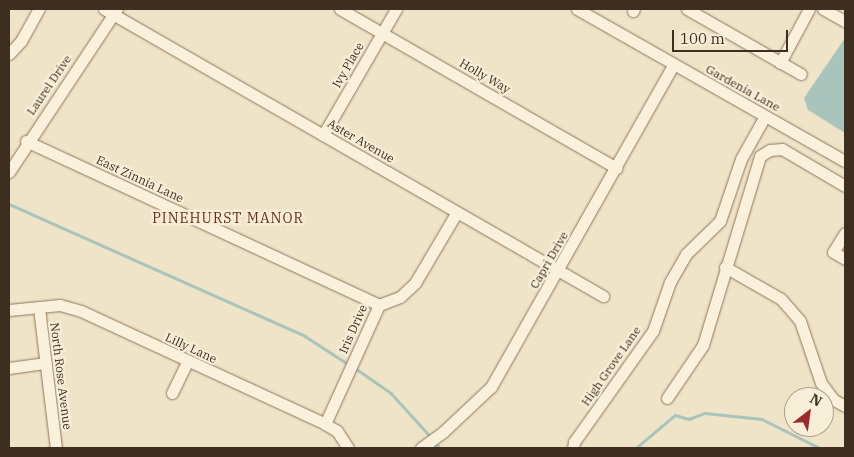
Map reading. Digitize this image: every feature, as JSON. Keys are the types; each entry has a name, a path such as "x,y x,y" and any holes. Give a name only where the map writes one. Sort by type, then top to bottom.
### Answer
{"street":[{"path":"9,54 21,42 39,9"},
{"name":"Holly Way","path":"340,9 617,168"},
{"name":"Ivy Place","path":"323,135 396,9"},
{"name":"Gardenia Lane","path":"576,9 845,161"},
{"path":"687,9 801,74"},
{"path":"780,63 809,9"},
{"path":"823,9 845,21"},
{"name":"Aster Avenue","path":"112,11 603,296"},
{"name":"Laurel Drive","path":"9,172 26,141 112,11"},
{"name":"Capri Drive","path":"423,447 443,432 491,387 559,271 673,65"},
{"name":"High Grove Lane","path":"573,448 574,442 653,331 670,282 686,254 720,221 741,159 765,116"},
{"name":"East Zinnia Lane","path":"26,141 379,305"},
{"path":"667,398 698,356 760,156 770,150 782,150 845,186"},
{"name":"Iris Drive","path":"325,424 379,305 400,298 415,283 457,212"},
{"path":"845,232 833,252 845,259"},
{"path":"725,267 781,299 788,306 800,321 821,383 834,400 845,406"},
{"name":"Lilly Lane","path":"9,310 60,305 81,311 187,362 325,424 337,431 348,448"},
{"name":"North Rose Avenue","path":"39,308 56,448"},
{"path":"172,393 187,362"},
{"path":"9,368 46,363"}],"water":[{"path":"845,38 845,133 808,110 804,98"}],"waterway":[{"path":"9,204 305,336 348,364"},
{"path":"355,368 391,393 430,436"},
{"path":"636,448 675,415 689,419 705,413 762,419 820,448"},
{"path":"435,442 440,448"}],"district":[{"name":"PINEHURST MANOR","path":"228,218"}]}
